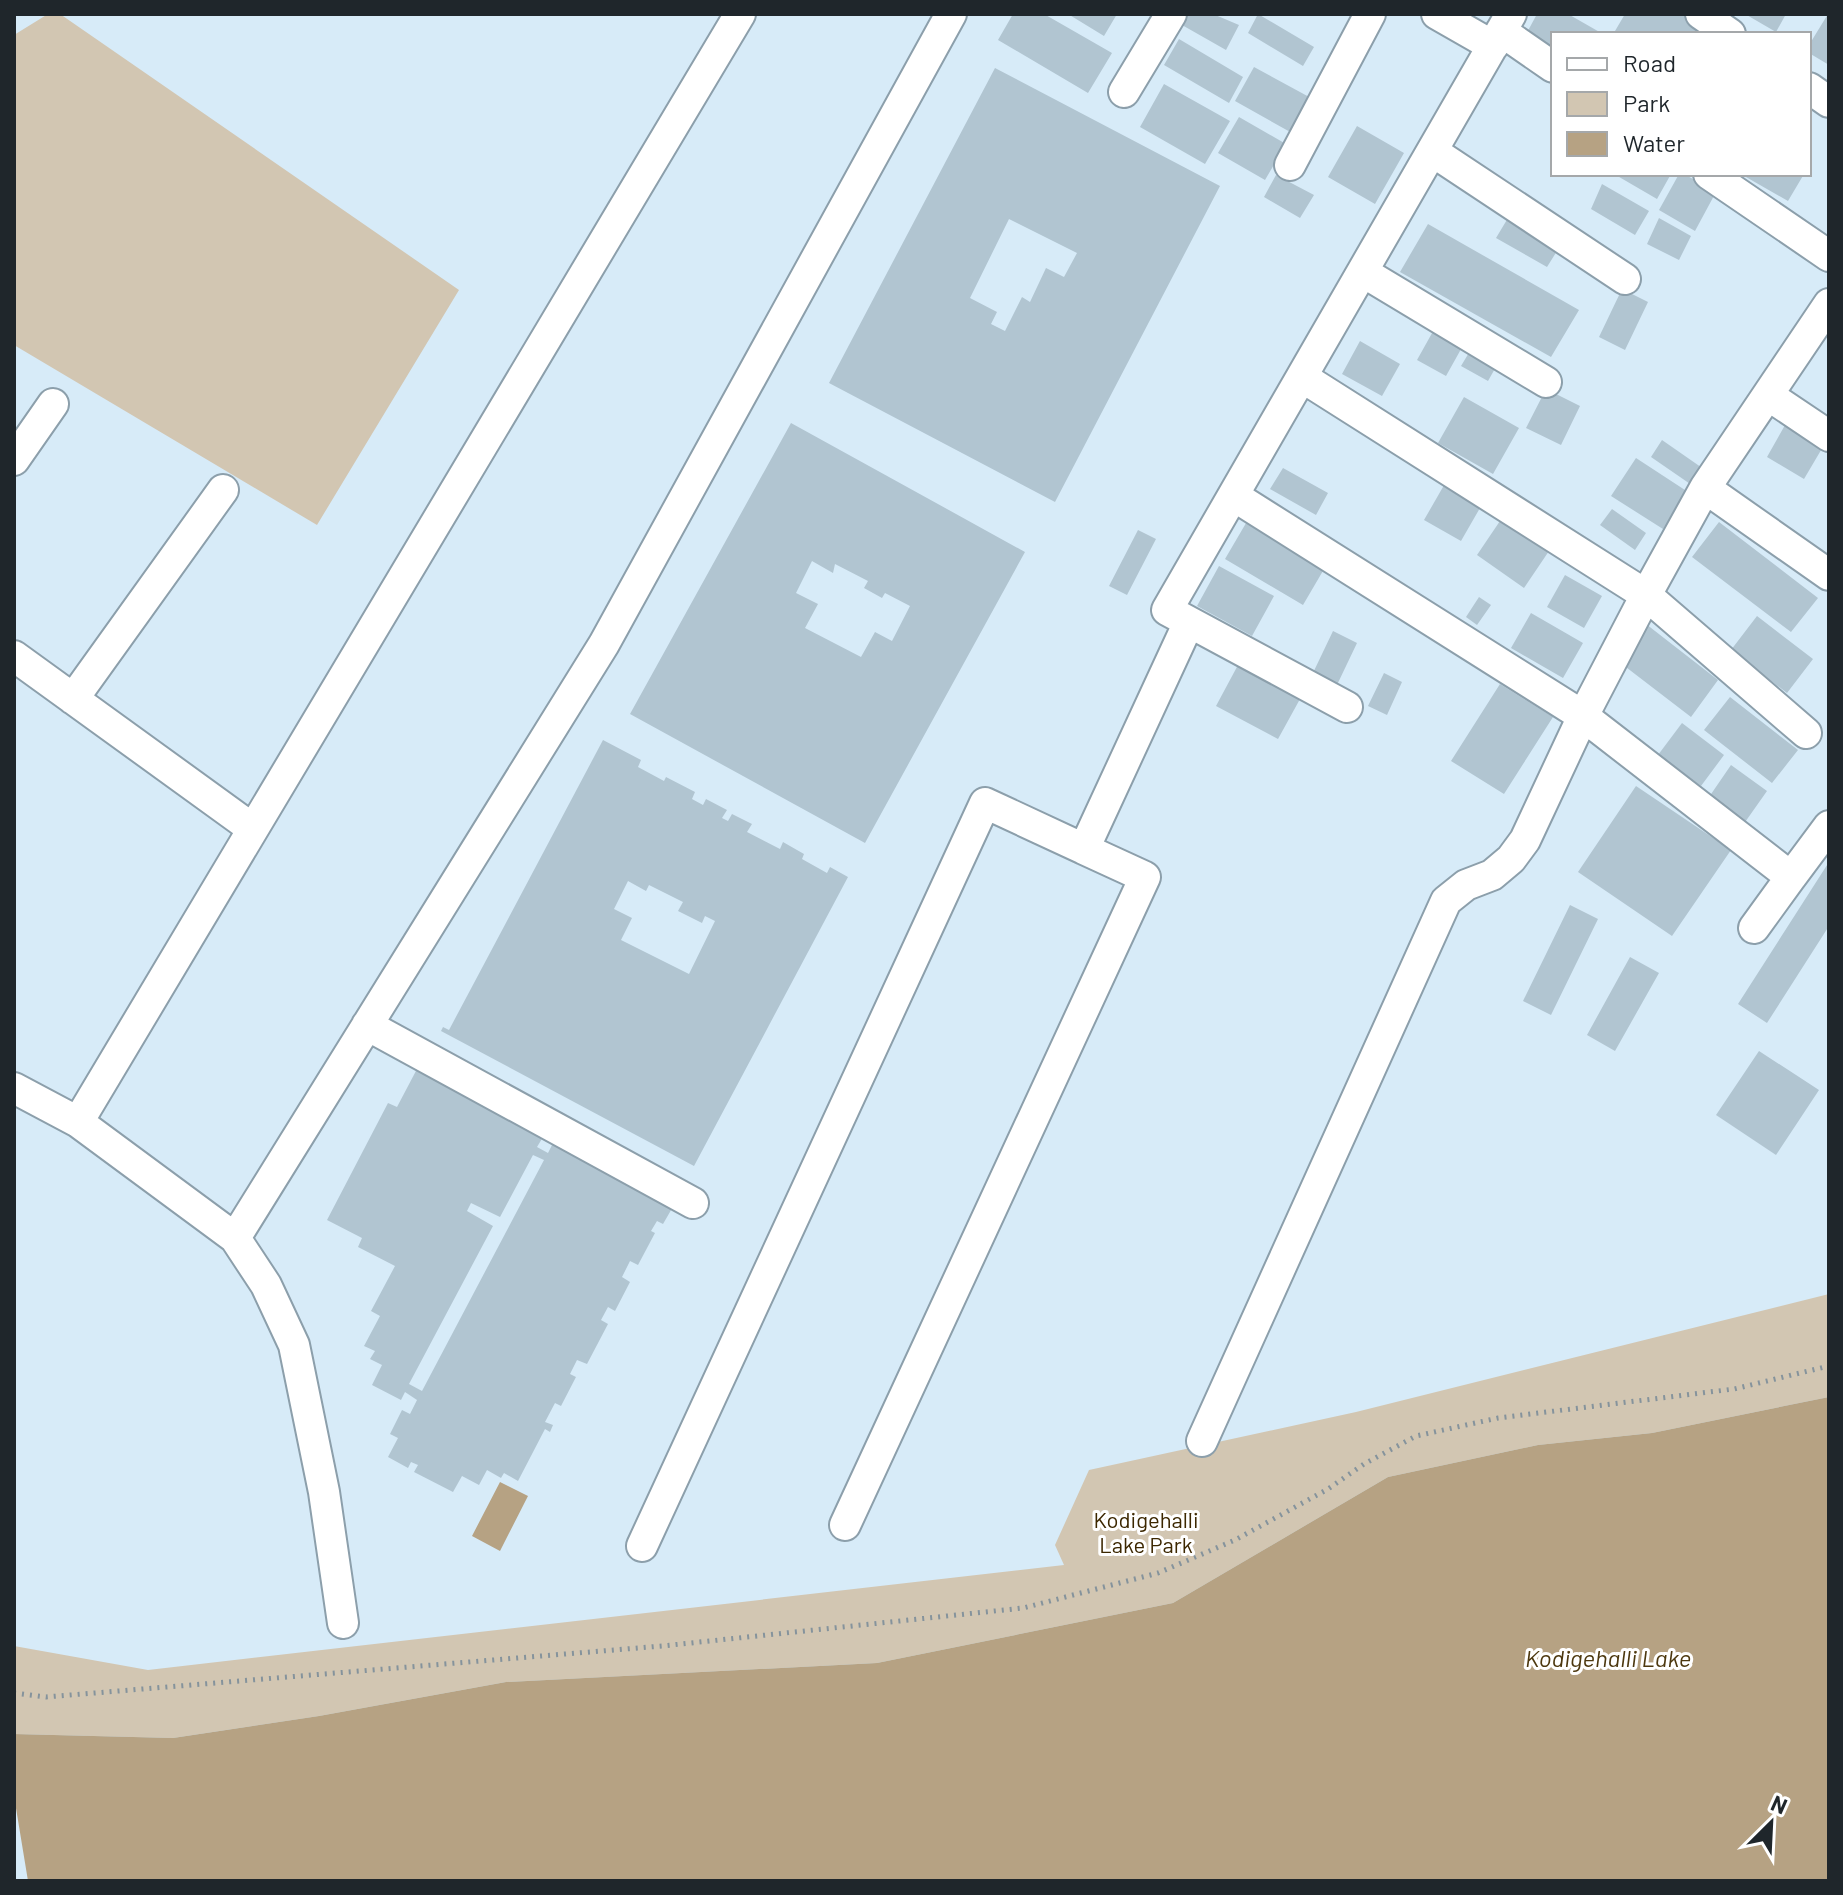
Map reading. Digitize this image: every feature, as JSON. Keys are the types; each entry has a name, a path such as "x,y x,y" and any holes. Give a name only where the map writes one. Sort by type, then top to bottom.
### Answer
{"street":[{"path":"78,1122 740,14"},
{"path":"235,1238 604,644 951,14"},
{"path":"1124,92 1171,14"},
{"path":"1290,165 1370,14"},
{"path":"1437,14 1502,30 1551,66"},
{"path":"1701,14 1727,32"},
{"path":"1347,707 1167,610 1502,30"},
{"path":"1811,89 1829,102"},
{"path":"1432,151 1625,279"},
{"path":"1712,176 1829,256"},
{"path":"1363,272 1546,382"},
{"path":"1202,1441 1446,901 1466,885 1492,875 1511,859 1525,840 1583,716 1705,488 1829,304"},
{"path":"1302,377 1646,595 1806,733"},
{"path":"1768,395 1829,436"},
{"path":"14,460 53,404"},
{"path":"1705,488 1829,575"},
{"path":"73,699 223,490"},
{"path":"1234,496 1583,716 1791,877"},
{"path":"1084,849 1189,622"},
{"path":"14,656 253,829"},
{"path":"642,1546 985,803 1145,877 845,1525"},
{"path":"1754,928 1829,826"},
{"path":"367,1025 693,1203"},
{"path":"14,1088 78,1122 235,1238 266,1285 294,1345 324,1492 343,1623"}],"path":[{"path":"14,1693 46,1697 573,1654 1023,1608 1158,1573 1235,1540 1416,1436 1498,1418 1734,1389 1829,1366"}],"green space":[{"path":"48,14 60,14 459,290 317,525 14,345 14,35"},
{"name":"Kodigehalli Lake Park","path":"1829,1294 1829,1397 1652,1433 1538,1445 1388,1477 1173,1603 877,1663 506,1682 319,1716 173,1738 14,1734 14,1646 148,1670 1064,1565 1055,1545 1089,1470 1356,1412"}],"water":[{"name":"Kodigehalli Lake","path":"1829,1397 1829,1881 28,1881 14,1796 14,1734 173,1738 319,1716 506,1682 877,1663 1173,1603 1388,1477 1538,1445 1652,1433"},
{"path":"500,1482 528,1496 500,1551 472,1536"}],"building":[{"path":"1013,14 1044,14 1112,53 1088,93 998,40"},
{"path":"1068,14 1117,14 1104,36"},
{"path":"1187,14 1213,14 1239,25 1226,50 1182,25"},
{"path":"1258,14 1314,47 1303,66 1248,33"},
{"path":"1537,14 1568,14 1600,32 1551,32 1551,54 1524,38"},
{"path":"1625,14 1683,14 1705,27 1702,32 1615,31"},
{"path":"1745,14 1786,14 1776,32"},
{"path":"1829,14 1829,65 1811,54 1811,42"},
{"path":"1179,39 1243,77 1229,103 1164,65"},
{"path":"1254,67 1311,98 1292,133 1235,101"},
{"path":"995,68 1220,186 1055,502 829,383","holes":["1009,219 1077,253 1064,277 1046,268 1030,302 1022,297 1005,331 991,324 997,312 970,298"]},
{"path":"1164,84 1230,121 1205,164 1140,127"},
{"path":"1239,117 1286,144 1265,180 1218,153"},
{"path":"1357,126 1404,153 1375,204 1328,177"},
{"path":"1276,175 1314,195 1300,218 1264,197"},
{"path":"1617,176 1670,176 1657,199"},
{"path":"1678,176 1688,176 1716,192 1695,231 1659,210"},
{"path":"1747,176 1803,176 1788,201"},
{"path":"1602,184 1649,211 1635,235 1591,209"},
{"path":"1511,213 1562,243 1547,267 1496,238"},
{"path":"1659,218 1691,236 1679,260 1647,244"},
{"path":"1428,224 1579,310 1551,357 1400,272"},
{"path":"1622,289 1648,302 1625,350 1599,337"},
{"path":"1436,326 1465,342 1446,376 1417,360"},
{"path":"1360,341 1400,364 1382,396 1342,374"},
{"path":"1470,351 1497,365 1488,381 1461,366"},
{"path":"1546,389 1580,406 1561,445 1526,428"},
{"path":"1464,397 1519,428 1493,474 1438,443"},
{"path":"1789,418 1827,440 1804,479 1767,457"},
{"path":"791,423 1025,552 865,843 630,714","holes":["812,561 833,573 835,564 868,581 864,588 882,598 885,593 910,606 892,641 875,632 861,657 805,628 818,604 796,593"]},
{"path":"1662,440 1708,472 1696,488 1651,457"},
{"path":"1636,458 1688,492 1663,529 1611,496"},
{"path":"1283,468 1328,493 1316,515 1270,489"},
{"path":"1447,480 1484,501 1461,541 1424,520"},
{"path":"1612,509 1646,533 1635,550 1600,525"},
{"path":"1249,518 1327,564 1303,605 1225,559"},
{"path":"1502,518 1549,551 1524,588 1477,555"},
{"path":"1719,522 1818,598 1791,632 1692,557"},
{"path":"1138,530 1156,539 1127,595 1109,586"},
{"path":"1219,566 1274,596 1252,636 1197,606"},
{"path":"1565,575 1602,596 1584,628 1547,607"},
{"path":"1479,597 1491,605 1477,625 1466,617"},
{"path":"1531,613 1583,643 1563,678 1511,648"},
{"path":"1757,616 1813,659 1787,693 1731,650"},
{"path":"1646,624 1718,680 1691,717 1618,661"},
{"path":"1333,631 1357,643 1336,687 1312,675"},
{"path":"1238,665 1300,699 1278,739 1216,706"},
{"path":"1384,673 1402,682 1387,715 1368,706"},
{"path":"1500,684 1553,717 1504,794 1451,761"},
{"path":"1730,697 1798,750 1772,783 1704,730"},
{"path":"1682,723 1724,755 1701,786 1658,755"},
{"path":"603,740 641,760 638,767 695,792 692,799 703,805 706,799 727,810 722,818 728,821 732,814 752,824 747,832 780,849 783,842 804,854 802,859 827,873 830,867 848,877 694,1166 441,1031 443,1027 449,1030","holes":["628,881 646,891 649,885 683,902 678,911 702,923 705,916 715,921 689,974 621,940 632,918 614,909"]},
{"path":"1731,765 1767,791 1743,825 1707,800"},
{"path":"1636,786 1731,850 1672,936 1578,872"},
{"path":"1829,862 1829,926 1767,1023 1738,1004"},
{"path":"1570,905 1598,919 1551,1015 1523,1001"},
{"path":"1630,957 1659,973 1615,1051 1587,1035"},
{"path":"1759,1051 1819,1090 1776,1155 1716,1115"},
{"path":"417,1069 543,1137 537,1147 548,1153 553,1143 674,1205 663,1224 657,1221 651,1231 655,1233 638,1265 630,1261 622,1277 630,1282 615,1311 608,1307 601,1320 608,1324 587,1364 577,1360 570,1374 576,1377 561,1406 555,1403 545,1422 553,1425 550,1432 545,1429 518,1481 504,1473 501,1478 487,1470 479,1485 462,1476 453,1492 414,1472 418,1465 411,1462 408,1468 388,1457 398,1438 390,1434 402,1410 410,1414 417,1400 405,1392 401,1400 372,1385 382,1365 370,1359 375,1351 364,1346 380,1316 371,1311 395,1266 358,1247 362,1238 327,1220 388,1103 397,1107","holes":["533,1155 544,1160 422,1391 409,1384 493,1226 467,1211 471,1203 500,1217"]}]}
